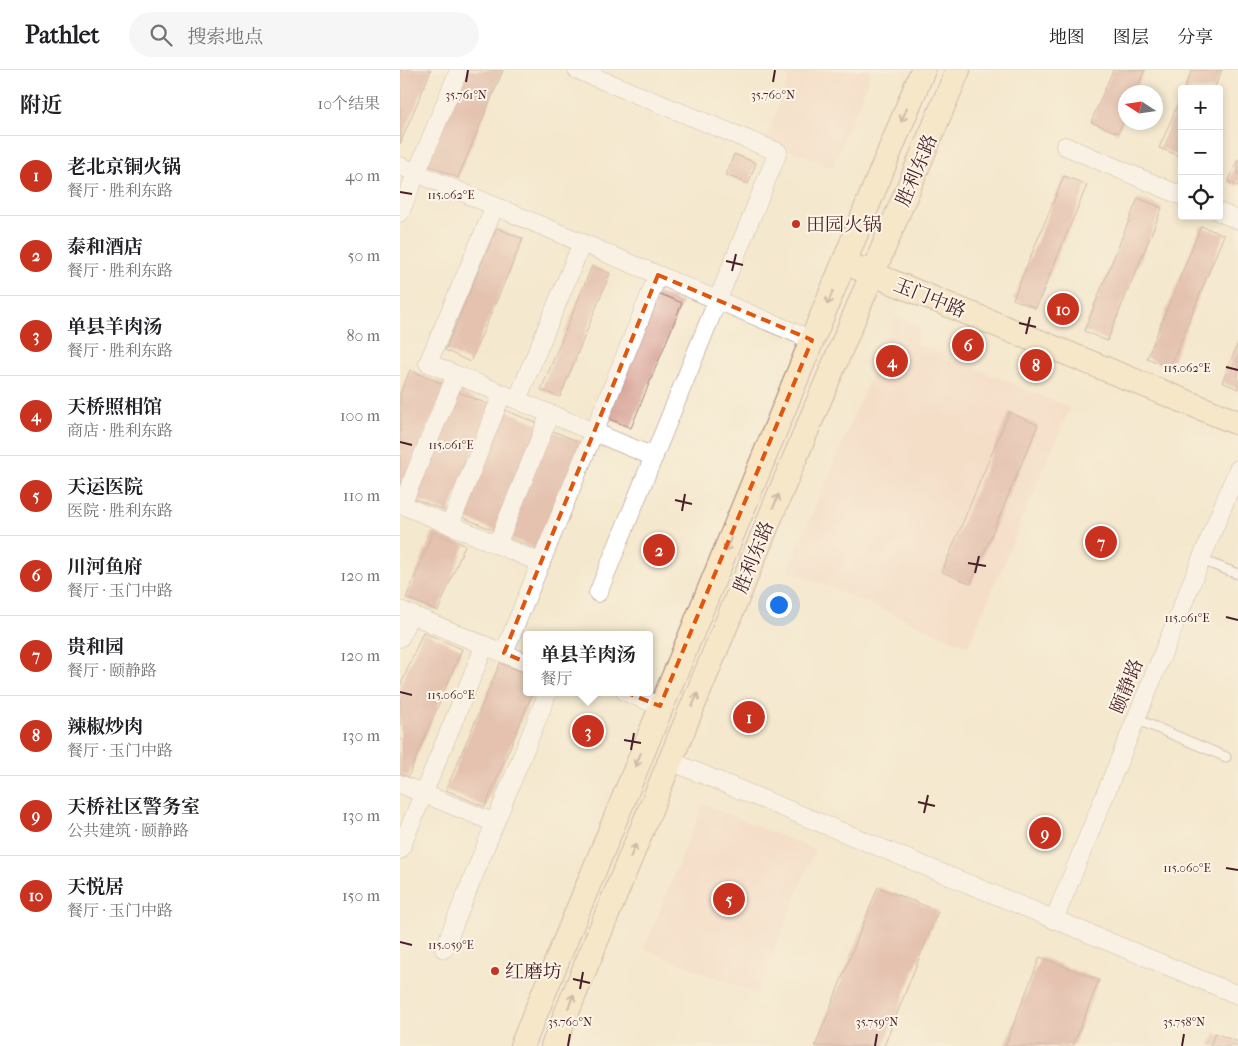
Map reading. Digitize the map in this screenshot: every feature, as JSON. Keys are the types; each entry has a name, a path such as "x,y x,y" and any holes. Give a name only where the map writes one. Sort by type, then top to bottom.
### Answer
{"main road":[{"name":"胜利东路","path":"522,1046 660,706 923,70"},
{"name":"胜利东路","path":"553,1046 872,273 958,70"},
{"name":"玉门中路","path":"844,262 1238,424"}],"street":[{"path":"400,213 459,70"},
{"path":"577,70 778,152 598,593"},
{"path":"1065,146 1178,194"},
{"path":"400,166 812,340"},
{"path":"495,206 428,364 654,457"},
{"path":"1223,214 1238,220"},
{"path":"450,525 582,243"},
{"path":"504,653 658,274"},
{"path":"456,375 401,504 541,562"},
{"path":"498,545 550,414"},
{"name":"颐静路","path":"1054,920 1238,469"},
{"path":"400,638 405,612 523,661"},
{"path":"400,850 485,645"},
{"path":"444,949 546,696"},
{"path":"635,696 660,706"},
{"path":"670,761 1238,995"},
{"path":"400,784 495,823"}],"lane":[{"path":"1201,560 1238,574"},
{"path":"1136,719 1226,758"}],"highlighted area":[{"path":"658,275 812,340 660,706 576,672 571,681 504,653"}],"shaded area":[{"path":"771,70 872,70 832,168 765,140 789,78"},
{"path":"896,317 922,327 915,343 1070,408 968,646 788,570"},
{"path":"703,804 815,850 756,994 644,948"}],"building":[{"path":"400,70 431,70 400,144"},
{"path":"464,70 503,70 458,178 425,164"},
{"path":"1113,70 1145,70 1138,85 1118,85 1118,133 1091,122"},
{"path":"1192,70 1222,70 1216,85 1186,85"},
{"path":"1178,103 1178,155 1159,148"},
{"path":"734,154 756,163 748,184 726,175"},
{"path":"1238,159 1238,186 1228,182"},
{"path":"1064,176 1087,185 1036,308 1013,299"},
{"path":"1138,198 1162,208 1107,341 1084,331"},
{"path":"1201,226 1224,235 1170,368 1147,358"},
{"path":"497,228 523,239 470,362 445,350"},
{"path":"592,266 610,273 560,397 541,390"},
{"path":"658,293 682,303 631,428 607,418"},
{"path":"1238,343 1238,389 1222,382"},
{"path":"410,370 446,385 400,490 400,394"},
{"path":"456,391 492,406 449,512 413,498"},
{"path":"505,410 541,425 498,532 462,517"},
{"path":"1009,412 1038,425 971,584 942,572"},
{"path":"548,429 584,444 541,551 505,536"},
{"path":"433,532 465,545 438,611 406,598"},
{"path":"423,632 462,649 408,777 400,773 400,687"},
{"path":"500,663 523,672 523,696 531,696 485,807 446,790"},
{"path":"878,887 938,911 884,1046 815,1046"},
{"path":"1040,957 1099,980 1073,1046 1005,1046"},
{"path":"1215,1033 1238,1042 1238,1046 1210,1046"}],"place":[{"name":"田园火锅","path":"796,224"},
{"name":"天悦居","path":"1063,309"},
{"name":"川河鱼府","path":"968,345"},
{"name":"天桥照相馆","path":"892,361"},
{"name":"辣椒炒肉","path":"1036,365"},
{"name":"贵和园","path":"1101,542"},
{"name":"泰和酒店","path":"659,550"},
{"name":"老北京铜火锅","path":"749,717"},
{"name":"单县羊肉汤","path":"588,731"},
{"name":"天桥社区警务室","path":"1045,833"},
{"name":"天运医院","path":"729,899"},
{"name":"红磨坊","path":"495,971"}]}
